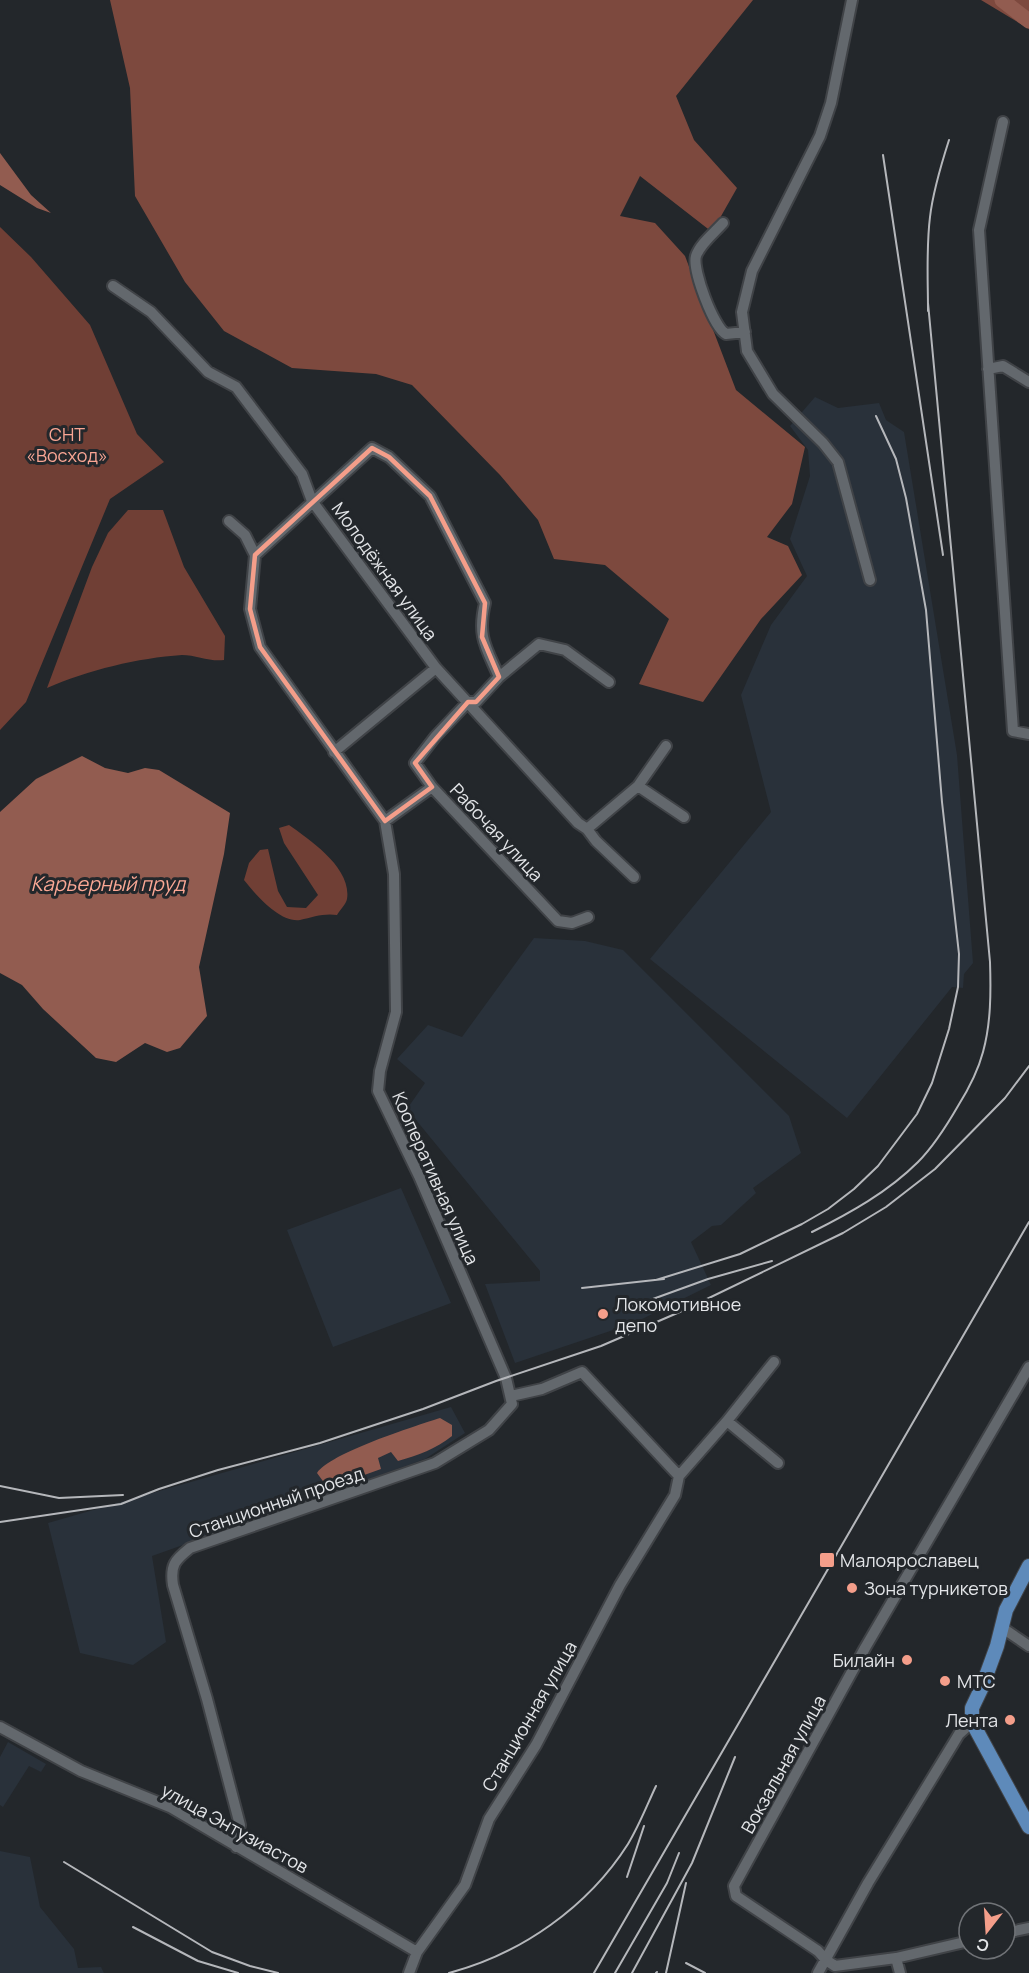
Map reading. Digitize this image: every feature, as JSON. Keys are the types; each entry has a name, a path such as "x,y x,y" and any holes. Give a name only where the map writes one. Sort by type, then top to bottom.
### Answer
{"main road":[{"path":"1029,1566 1006,1610 989,1668 972,1707 972,1722 1029,1827"}],"street":[{"path":"852,0 831,103 820,136 752,271 742,312 747,351 773,394 823,443 838,462 870,580"},
{"path":"1003,122 979,230 1013,730 1029,734"},
{"path":"723,223 699,250 695,264 716,325 726,334 745,332"},
{"name":"Молодёжная улица","path":"113,286 151,312 208,372 236,387 302,474 312,501 436,668 578,823 587,829 596,841 634,877"},
{"path":"988,369 1003,366 1029,382"},
{"path":"229,521 245,535 255,555 372,448 389,457 430,496 485,603 482,637 499,677"},
{"name":"Кооперативная улица","path":"255,555 250,609 260,647 385,821 394,874 396,1012 380,1071 378,1091 419,1176 506,1378 511,1396"},
{"path":"468,702 476,702 499,677 539,644 565,650 609,682"},
{"path":"334,752 436,668"},
{"name":"Рабочая улица","path":"468,702 435,737 415,763 432,787 558,921 572,923 588,917"},
{"path":"587,829 638,786 666,746"},
{"path":"638,786 684,817"},
{"path":"385,821 432,787"},
{"path":"511,1396 543,1389 582,1372 679,1476 774,1362"},
{"name":"Вокзальная улица","path":"826,1960 818,1951 736,1896 734,1886 866,1647 1029,1367"},
{"name":"Станционный проезд","path":"236,1847 240,1825 207,1699 173,1585 171,1571 178,1558 190,1548 435,1463 489,1430 509,1409 512,1404 511,1396"},
{"path":"727,1421 778,1463"},
{"name":"Станционная улица","path":"409,1973 417,1952 465,1885 489,1819 536,1745 620,1585 675,1495 679,1476"},
{"path":"1001,1627 1029,1646"},
{"path":"818,1973 868,1883 959,1734 972,1722"},
{"name":"улица Энтузиастов","path":"0,1727 81,1771 170,1807 417,1952"},
{"path":"826,1960 835,1966 896,1958 957,1944"},
{"path":"896,1958 900,1973"}],"highlighted area":[{"path":"372,448 389,457 430,496 485,603 482,637 499,677 476,702 468,702 415,763 432,787 385,821 260,647 250,609 255,555"}],"shaded area":[{"path":"110,0 753,0 676,96 694,140 737,188 712,232 640,176 620,216 655,223 685,256 736,390 805,447 792,504 767,537 788,546 802,575 761,619 703,702 639,684 669,619 605,565 554,559 538,520 500,475 412,385 376,374 292,368 224,331 185,282 135,196 130,88"},
{"path":"981,0 1029,0 1029,29"},
{"path":"815,397 838,408 879,403 886,420 904,432 957,755 973,963 964,974 963,988 952,987 847,1118 650,959 771,812 741,695 771,625 807,576 790,539 810,476 808,450 790,426"},
{"path":"534,938 585,941 623,950 789,1116 801,1153 753,1188 756,1193 721,1225 712,1226 691,1242 711,1285 634,1323 515,1363 485,1284 540,1281 540,1271 407,1109 425,1083 397,1059 428,1025 462,1037"},
{"path":"401,1188 451,1303 333,1347 287,1230"},
{"path":"451,1407 465,1433 425,1459 152,1556 166,1642 133,1665 80,1653 48,1523"},
{"path":"8,1742 46,1764 41,1772 29,1766 3,1807 0,1805 0,1757"},
{"path":"0,1851 30,1857 40,1907 74,1949 78,1968 101,1967 104,1973 0,1973"}],"green space":[{"name":"СНТ «Восход»","path":"0,227 31,257 90,325 137,434 164,462 110,499 26,702 0,730"},
{"path":"128,510 163,510 184,567 225,636 224,660 182,655 148,659 96,670 47,688 92,567 108,533"},
{"path":"289,825 328,856 343,876 347,888 347,899 337,915 323,915 300,920 284,917 269,906 244,880 249,863 260,850 268,849 278,891 287,907 306,908 318,895 284,843 279,828"}],"water":[{"path":"0,153 31,195 51,213 37,208 0,185"},
{"name":"Карьерный пруд","path":"82,756 105,768 128,773 145,768 159,770 230,813 224,854 199,967 207,1016 180,1048 167,1052 145,1043 116,1062 96,1058 43,1009 22,985 0,973 0,812 36,779"},
{"path":"440,1418 452,1425 452,1436 440,1445 398,1461 391,1452 378,1458 381,1469 328,1488 317,1473 325,1465 355,1449"}],"waterway":[{"path":"1002,0 1029,21"}],"railway":[{"path":"928,311 930,217 935,188 949,140"},
{"path":"883,155 943,555"},
{"path":"812,1232 881,1192 924,1156 945,1128 969,1087 981,1059 988,1030 990,962 928,303"},
{"path":"656,1280 740,1254 802,1224 828,1209 854,1189 878,1166 917,1114 932,1083 949,1029 958,987 959,954 942,802 926,610 906,498 896,459 876,416"},
{"path":"0,1522 121,1504 218,1470 320,1443 601,1346 682,1311 843,1233 886,1207 935,1169 1005,1098 1029,1066"},
{"path":"594,1973 1029,1222"},
{"path":"628,1308 708,1279 772,1261"},
{"path":"582,1288 664,1279"},
{"path":"0,1486 59,1498 123,1495"},
{"path":"632,1973 692,1863 735,1757"},
{"path":"449,1973 502,1954 550,1925 573,1907 612,1867 628,1844 656,1786"},
{"path":"627,1877 644,1826"},
{"path":"615,1973 667,1883 679,1853"},
{"path":"64,1862 212,1952 250,1966 278,1973"},
{"path":"666,1973 686,1883"},
{"path":"133,1927 198,1961 238,1973"},
{"path":"686,1963 705,1973"}],"place":[{"name":"Локомотивное депо","path":"603,1314"},
{"name":"Малоярославец","path":"827,1560"},
{"name":"Зона турникетов","path":"852,1588"},
{"name":"Билайн","path":"907,1660"},
{"name":"МТС","path":"945,1681"},
{"name":"Лента","path":"1010,1720"}]}
